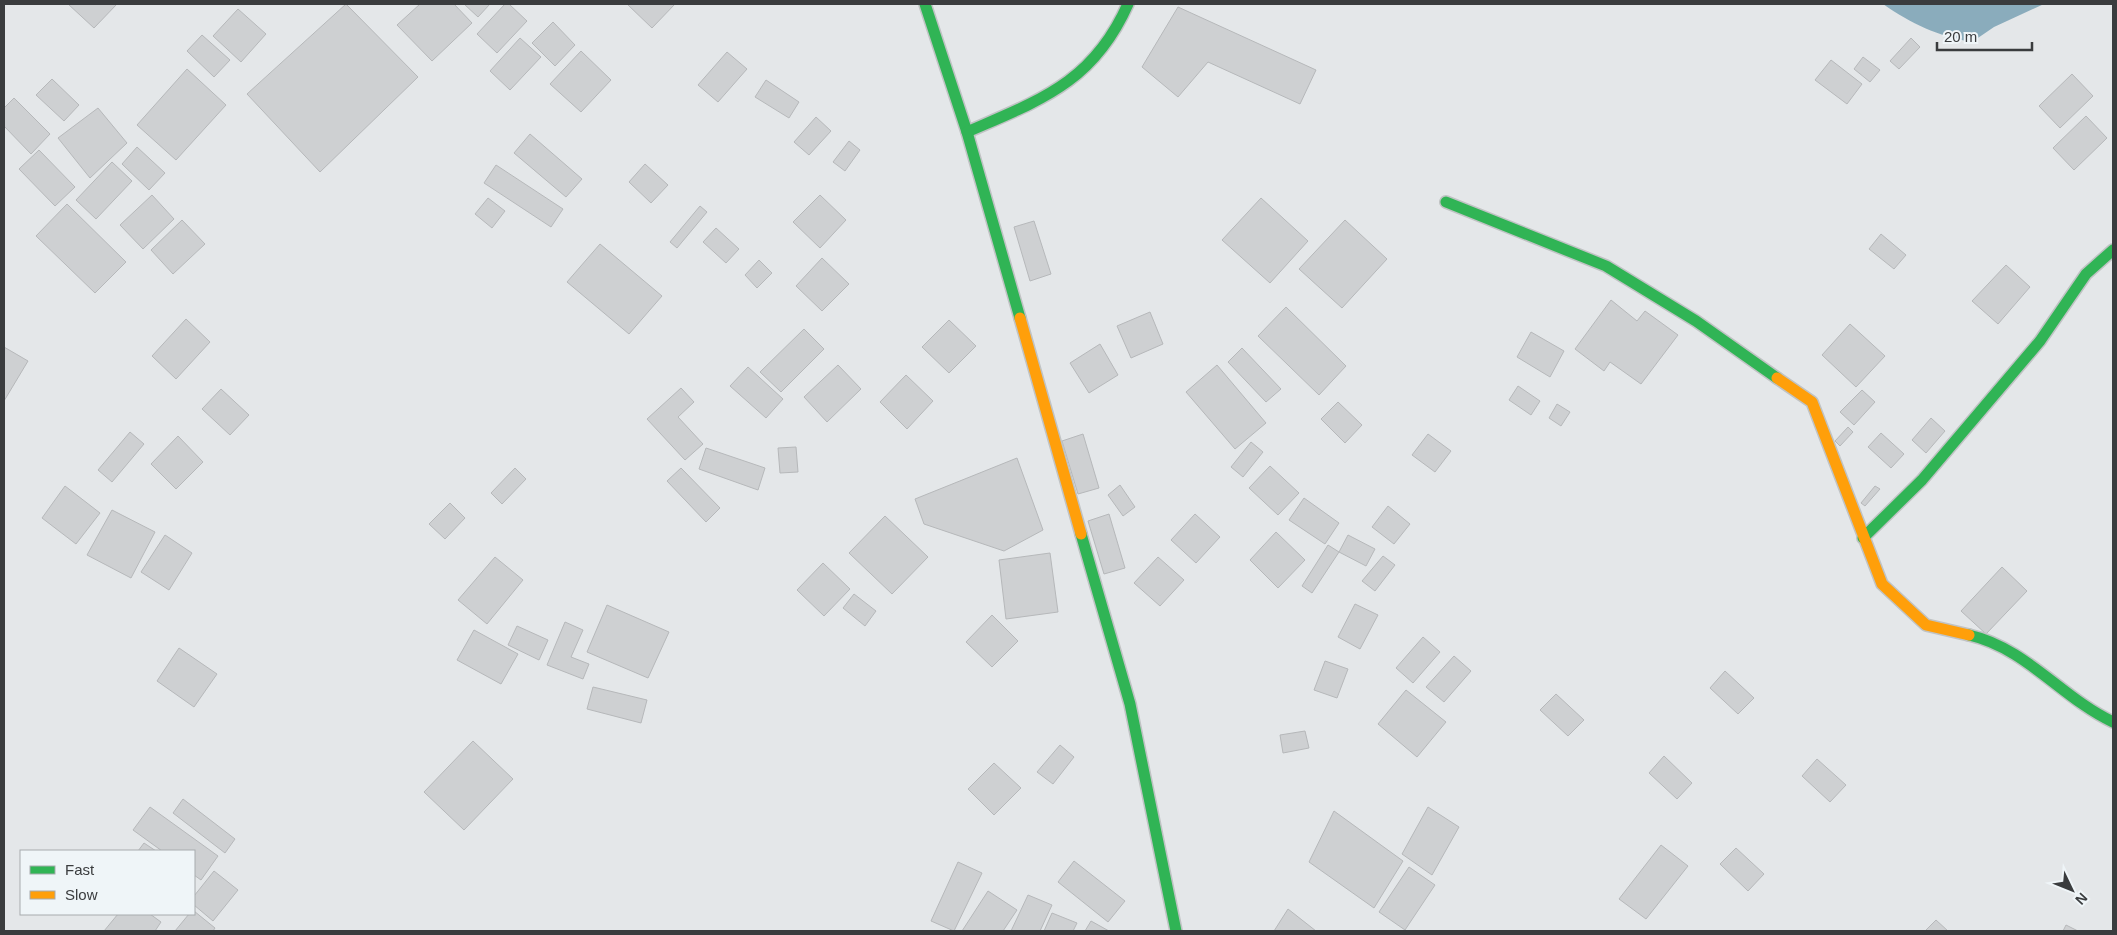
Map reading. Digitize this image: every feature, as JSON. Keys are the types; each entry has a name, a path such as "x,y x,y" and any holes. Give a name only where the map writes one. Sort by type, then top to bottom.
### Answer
{"street":[{"path":"925,4 966,132 1130,704 1176,931"},
{"path":"966,132 1042,100 1079,72 1120,24 1128,4"},
{"path":"1446,202 1606,266 1696,321 1812,402 1849,494 1863,538 1882,584 1926,625 1983,638 2022,657 2094,712 2113,722"},
{"path":"1863,538 1922,480 2040,341 2086,274 2113,250"}],"water":[{"path":"1883,4 2044,4 1994,27 1972,42 1925,28 1904,18"}],"building":[{"path":"68,4 117,4 94,28"},
{"path":"346,4 418,77 320,172 247,94"},
{"path":"420,4 454,4 472,23 432,61 397,25"},
{"path":"464,4 490,4 478,17"},
{"path":"505,4 509,4 527,21 497,53 477,34"},
{"path":"627,4 675,4 652,28"},
{"path":"1178,7 1316,70 1300,104 1208,62 1178,97 1142,67"},
{"path":"238,9 266,34 241,62 213,36"},
{"path":"553,22 575,45 555,66 532,43"},
{"path":"202,35 230,60 214,77 187,51"},
{"path":"520,38 541,57 510,90 490,71"},
{"path":"1911,38 1920,47 1899,69 1890,61"},
{"path":"581,51 611,80 581,112 550,84"},
{"path":"727,52 747,69 718,102 698,85"},
{"path":"1863,57 1880,70 1870,82 1854,69"},
{"path":"1831,60 1862,84 1847,104 1815,80"},
{"path":"187,69 226,105 176,160 137,125"},
{"path":"2072,74 2093,96 2060,128 2039,106"},
{"path":"52,79 79,105 64,121 36,95"},
{"path":"766,80 799,102 789,118 755,97"},
{"path":"14,98 50,134 31,154 4,126 4,108"},
{"path":"98,108 127,143 90,178 58,138"},
{"path":"2086,116 2107,138 2074,170 2053,148"},
{"path":"816,117 831,131 809,155 794,142"},
{"path":"530,134 582,179 566,197 514,153"},
{"path":"849,141 860,150 845,171 833,162"},
{"path":"137,147 165,173 149,190 122,164"},
{"path":"39,150 75,187 55,206 19,169"},
{"path":"112,162 132,181 96,219 76,200"},
{"path":"645,164 668,185 651,203 629,182"},
{"path":"496,165 563,209 551,227 484,183"},
{"path":"152,195 174,219 143,249 120,225"},
{"path":"820,195 846,220 820,248 793,222"},
{"path":"488,198 505,211 492,228 475,214"},
{"path":"1261,198 1308,241 1270,283 1222,240"},
{"path":"67,204 126,262 95,293 36,236"},
{"path":"700,206 707,212 677,248 670,242"},
{"path":"182,220 205,244 173,274 151,250"},
{"path":"1345,220 1387,259 1342,308 1299,269"},
{"path":"1034,221 1051,274 1030,281 1014,227"},
{"path":"716,228 739,249 726,263 703,242"},
{"path":"1881,234 1906,255 1894,269 1869,249"},
{"path":"600,244 662,296 629,334 567,282"},
{"path":"822,258 849,284 822,311 796,286"},
{"path":"759,260 772,273 757,288 745,275"},
{"path":"2006,265 2030,287 1998,324 1972,301"},
{"path":"1611,300 1637,321 1645,311 1678,335 1641,384 1610,362 1604,371 1575,349"},
{"path":"1286,307 1346,366 1319,395 1258,336"},
{"path":"1150,312 1163,344 1131,358 1117,326"},
{"path":"186,319 210,342 176,379 152,356"},
{"path":"949,320 976,346 949,373 922,347"},
{"path":"1850,324 1885,356 1856,387 1822,355"},
{"path":"804,329 824,349 781,392 760,372"},
{"path":"1531,332 1564,351 1550,377 1517,357"},
{"path":"1100,344 1118,375 1089,393 1070,363"},
{"path":"4,347 28,361 4,401"},
{"path":"1242,348 1281,389 1266,402 1228,362"},
{"path":"838,365 861,389 827,422 804,397"},
{"path":"1217,365 1266,423 1235,449 1186,392"},
{"path":"748,367 783,399 766,418 730,386"},
{"path":"906,375 933,401 907,429 880,402"},
{"path":"1518,386 1540,401 1531,415 1509,400"},
{"path":"681,388 694,402 678,417 703,444 685,460 647,419"},
{"path":"221,389 249,415 230,435 202,409"},
{"path":"1862,390 1875,402 1854,425 1840,412"},
{"path":"1338,402 1362,425 1345,443 1321,419"},
{"path":"1557,404 1570,412 1561,426 1549,418"},
{"path":"1931,418 1945,431 1926,453 1912,440"},
{"path":"1848,427 1853,432 1840,446 1835,441"},
{"path":"130,432 144,444 112,482 98,470"},
{"path":"1881,433 1904,454 1891,468 1868,447"},
{"path":"1083,434 1099,488 1078,494 1062,441"},
{"path":"1428,434 1451,451 1435,472 1412,455"},
{"path":"178,436 203,462 176,489 151,464"},
{"path":"1251,442 1263,452 1243,477 1231,467"},
{"path":"796,447 798,472 780,473 778,448"},
{"path":"706,448 765,468 758,490 699,469"},
{"path":"1017,458 1043,530 1004,551 924,524 915,499"},
{"path":"1270,466 1299,493 1278,515 1249,488"},
{"path":"515,468 526,479 502,504 491,493"},
{"path":"681,468 720,508 706,522 667,481"},
{"path":"1120,485 1135,507 1123,516 1108,495"},
{"path":"65,486 100,513 76,544 42,518"},
{"path":"1875,486 1880,489 1865,506 1861,503"},
{"path":"1304,498 1339,523 1325,544 1289,520"},
{"path":"450,503 465,518 445,539 429,524"},
{"path":"1388,506 1410,524 1394,544 1372,527"},
{"path":"112,510 155,532 131,578 87,555"},
{"path":"1109,514 1125,568 1104,574 1088,521"},
{"path":"1195,514 1220,537 1196,563 1171,540"},
{"path":"885,516 928,557 892,594 849,553"},
{"path":"1276,532 1305,560 1278,588 1250,560"},
{"path":"165,535 192,553 169,590 141,572"},
{"path":"1348,535 1375,549 1366,566 1339,552"},
{"path":"1328,545 1339,552 1312,593 1302,586"},
{"path":"1050,553 1058,612 1006,619 999,560"},
{"path":"1383,556 1395,565 1375,591 1362,581"},
{"path":"495,557 523,580 487,624 458,600"},
{"path":"1158,557 1184,580 1160,606 1134,583"},
{"path":"823,563 850,589 824,616 797,590"},
{"path":"2002,567 2027,591 1986,634 1961,611"},
{"path":"854,594 876,611 865,626 843,608"},
{"path":"1355,604 1378,615 1360,649 1338,637"},
{"path":"607,605 669,632 648,678 587,652"},
{"path":"992,615 1018,641 992,667 966,642"},
{"path":"565,622 583,630 571,657 589,664 583,679 547,665"},
{"path":"517,626 548,640 539,660 508,645"},
{"path":"474,630 518,654 501,684 457,660"},
{"path":"1423,637 1440,652 1413,683 1396,668"},
{"path":"179,648 217,674 194,707 157,681"},
{"path":"1454,656 1471,671 1444,702 1426,687"},
{"path":"1325,661 1348,669 1337,698 1314,690"},
{"path":"1725,671 1754,698 1738,714 1710,688"},
{"path":"593,687 647,700 641,723 587,709"},
{"path":"1406,690 1446,722 1417,757 1378,724"},
{"path":"1556,694 1584,720 1568,736 1540,710"},
{"path":"1305,731 1309,748 1283,753 1280,735"},
{"path":"473,741 513,779 464,830 424,792"},
{"path":"1060,745 1074,757 1053,784 1037,772"},
{"path":"1664,756 1692,783 1677,799 1649,773"},
{"path":"1817,759 1846,785 1830,802 1802,776"},
{"path":"994,763 1021,788 994,815 968,789"},
{"path":"183,799 235,839 225,853 173,813"},
{"path":"150,807 218,856 201,880 195,876 195,850 161,850 133,830"},
{"path":"1428,807 1459,827 1432,875 1402,854"},
{"path":"1334,811 1403,861 1374,908 1309,862"},
{"path":"144,843 154,850 139,850"},
{"path":"1661,845 1688,866 1646,919 1619,899"},
{"path":"1736,848 1764,874 1748,891 1720,864"},
{"path":"1074,861 1125,901 1108,922 1058,882"},
{"path":"958,862 982,873 954,931 931,921"},
{"path":"1409,867 1435,885 1405,930 1379,912"},
{"path":"214,871 238,890 213,921 195,906 195,895"},
{"path":"988,891 1017,910 1003,931 962,931"},
{"path":"1028,895 1052,905 1040,931 1011,931"},
{"path":"1288,909 1316,931 1274,931"},
{"path":"195,912 215,928 213,931 175,931 188,915 195,915"},
{"path":"1052,913 1077,923 1073,931 1044,931"},
{"path":"117,915 151,915 161,922 155,931 104,931"},
{"path":"1936,920 1948,931 1925,931"},
{"path":"1091,921 1109,931 1085,931"},
{"path":"2066,925 2078,931 2063,931"}],"traffic: fast":[{"path":"925,4 967,132 1020,318"},
{"path":"967,132 1041,98 1062,86 1081,71 1098,53 1114,31 1128,4"},
{"path":"1446,202 1606,266 1696,321 1777,378"},
{"path":"1863,538 1922,480 2040,341 2086,274 2113,250"},
{"path":"1081,534 1130,704 1176,931"},
{"path":"1969,635 1989,641 2008,651 2077,700 2113,722"}],"traffic: slow":[{"path":"1020,318 1081,534"},
{"path":"1777,378 1812,402 1882,584 1926,625 1969,635"}]}
